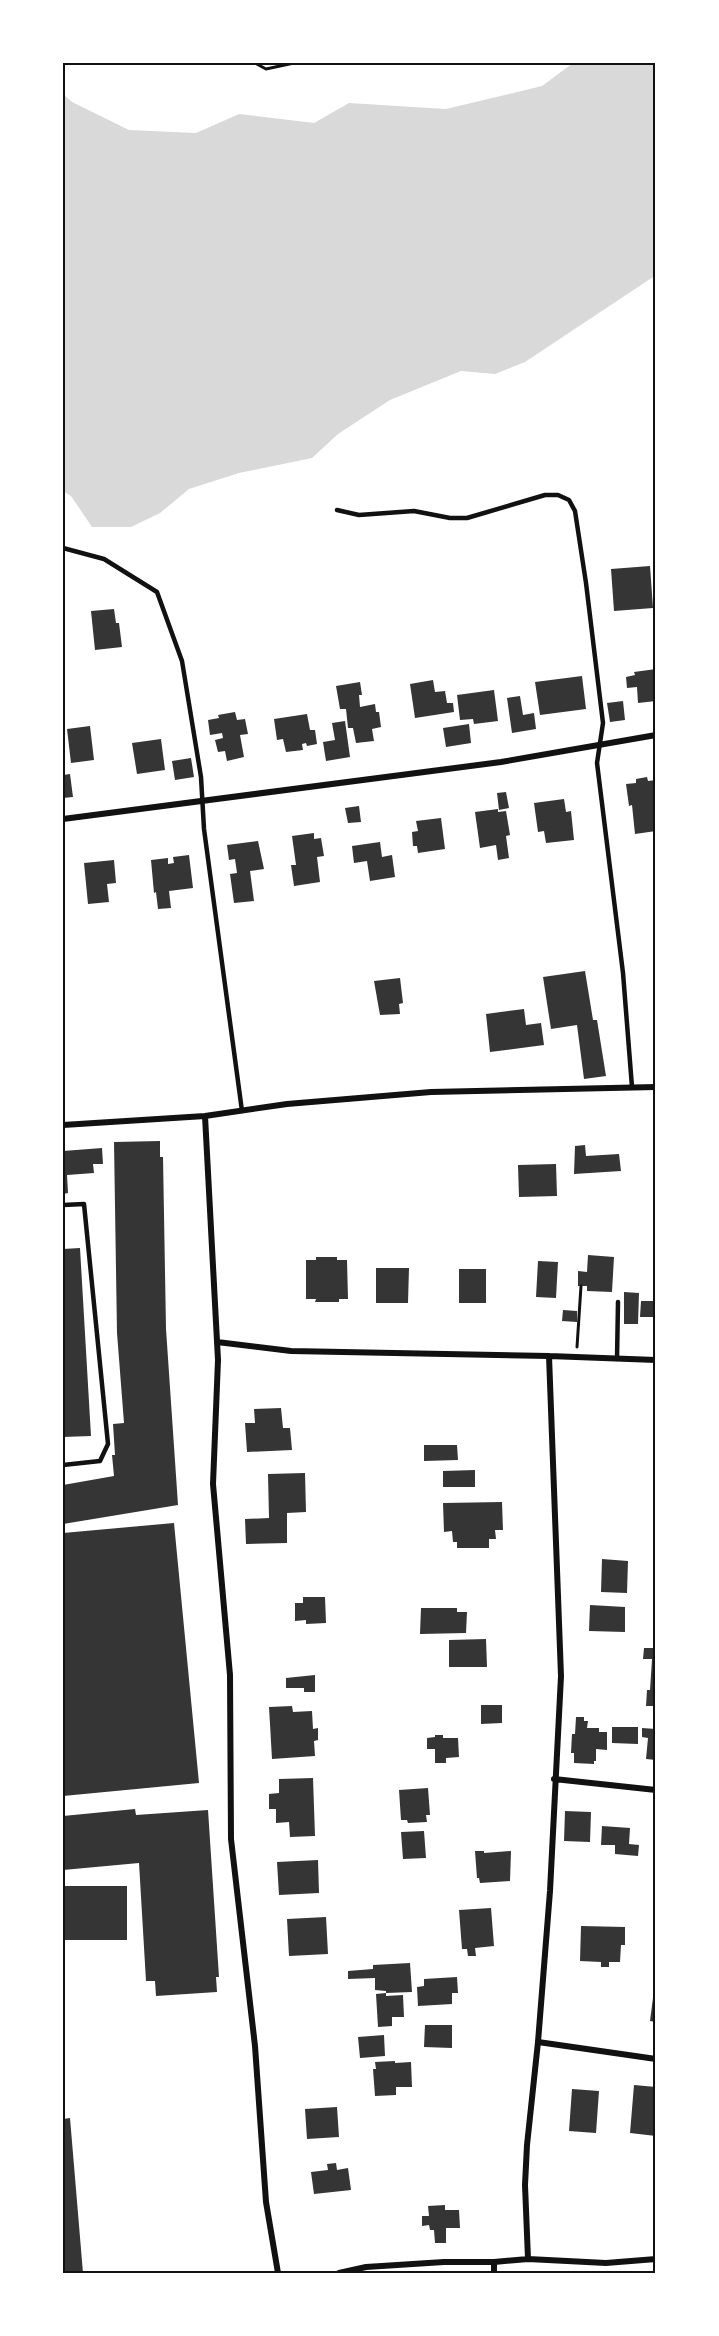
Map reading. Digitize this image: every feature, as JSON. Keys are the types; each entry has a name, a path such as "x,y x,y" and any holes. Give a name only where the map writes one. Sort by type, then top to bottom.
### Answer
{"street":[{"path":"63,819 501,762 656,735"},
{"path":"63,1125 205,1116 287,1104 431,1092 656,1087"},
{"path":"205,1116 218,1342 213,1484 230,1675 231,1839 255,2046 266,2202 278,2273"},
{"path":"218,1342 291,1351 656,1360"},
{"path":"528,2259 525,2165 550,1891 561,1676 549,1356"},
{"path":"554,1779 656,1790"},
{"path":"538,2042 656,2059"},
{"path":"339,2273 366,2266 444,2262 528,2259 606,2263 656,2259"},
{"path":"494,2262 494,2273"}],"lane":[{"path":"337,510 359,515 414,511 450,519 468,518 545,495 558,495 569,500 575,511 603,723 597,763 623,973 633,1087"},
{"path":"63,548 104,559 157,592 182,661 201,777 204,830 242,1111"},
{"path":"63,1205 84,1204 108,1444 99,1461 63,1465"},
{"path":"617,1359 618,1302"}],"path":[{"path":"255,63 267,69 294,63"},
{"path":"576,1357 581,1286"}],"shaded area":[{"path":"573,63 656,63 656,275 525,362 495,374 461,371 390,400 338,434 312,458 239,473 189,489 160,513 131,527 92,527 71,496 63,491 63,94 72,102 129,130 196,133 239,114 314,123 349,103 446,109 542,86"}],"building":[{"path":"650,566 653,608 614,611 611,569"},
{"path":"114,609 116,623 119,623 122,647 95,650 91,611"},
{"path":"656,669 656,701 638,703 637,687 627,688 626,677 635,675 634,672"},
{"path":"582,676 586,709 540,715 535,682"},
{"path":"433,680 435,692 445,691 447,703 453,703 454,712 415,718 410,684"},
{"path":"360,682 362,695 359,695 360,707 375,704 376,712 379,712 381,727 372,729 374,741 356,743 353,728 348,728 346,709 340,709 336,686"},
{"path":"494,690 498,721 474,724 473,719 460,720 457,695"},
{"path":"520,696 523,715 534,713 536,729 512,733 507,698"},
{"path":"623,701 625,720 610,722 607,703"},
{"path":"235,712 237,720 245,719 248,734 240,735 244,757 227,761 225,751 218,752 215,740 223,738 222,733 210,735 208,720 219,718 218,715"},
{"path":"307,714 310,730 315,730 317,744 307,746 306,743 302,744 303,750 286,752 283,739 277,740 274,719"},
{"path":"345,721 350,757 326,761 323,742 335,740 332,723"},
{"path":"469,724 471,743 446,747 443,728"},
{"path":"90,726 94,760 71,763 67,729"},
{"path":"161,739 165,770 137,774 132,743"},
{"path":"191,758 194,777 175,780 172,761"},
{"path":"70,774 73,797 63,798 63,775"},
{"path":"647,777 648,781 656,780 656,831 635,834 632,805 629,806 626,784 636,783 636,779"},
{"path":"506,792 509,808 499,810 497,793"},
{"path":"564,799 566,812 571,811 574,840 546,843 544,831 538,832 534,803"},
{"path":"359,806 361,822 348,823 345,808"},
{"path":"498,809 498,812 506,811 510,835 506,836 509,858 498,860 496,845 480,848 475,812"},
{"path":"441,818 445,849 418,853 417,846 413,846 412,832 418,831 416,821"},
{"path":"314,833 314,839 321,838 324,856 317,857 320,882 294,886 291,865 296,865 292,836"},
{"path":"258,841 264,869 250,871 254,901 234,903 230,874 237,873 235,859 229,860 227,845"},
{"path":"380,842 382,857 392,855 395,877 370,881 367,861 354,863 352,846"},
{"path":"189,855 193,888 169,891 171,908 158,909 151,860 168,858 168,864 174,863 173,857"},
{"path":"114,860 116,883 107,884 109,902 88,904 84,863"},
{"path":"585,971 593,1020 597,1020 606,1076 584,1079 577,1025 551,1029 543,977"},
{"path":"400,978 403,1003 399,1004 400,1014 380,1015 374,981"},
{"path":"524,1009 526,1025 541,1023 544,1045 490,1052 486,1014"},
{"path":"160,1141 160,1157 163,1157 166,1329 178,1505 63,1524 63,1485 114,1476 113,1424 124,1423 117,1333 114,1142"},
{"path":"585,1145 586,1156 619,1154 621,1171 574,1174 575,1146"},
{"path":"102,1148 103,1164 93,1164 94,1173 67,1175 68,1193 63,1194 63,1151"},
{"path":"556,1164 557,1196 519,1197 518,1165"},
{"path":"80,1248 91,1436 63,1437 63,1249"},
{"path":"588,1255 614,1257 612,1292 587,1291 587,1286 578,1286 578,1271 587,1272"},
{"path":"316,1257 337,1257 337,1260 347,1260 348,1299 339,1299 339,1302 315,1302 316,1299 306,1299 306,1260 316,1260"},
{"path":"538,1261 558,1262 556,1298 536,1297"},
{"path":"376,1268 409,1268 408,1303 376,1303"},
{"path":"459,1269 486,1269 486,1303 459,1303"},
{"path":"624,1292 639,1293 638,1324 624,1324"},
{"path":"641,1301 656,1301 656,1317 640,1317"},
{"path":"563,1310 577,1311 577,1322 562,1321"},
{"path":"281,1408 283,1428 290,1428 292,1450 247,1452 245,1423 255,1423 254,1409"},
{"path":"424,1445 457,1445 458,1460 424,1461"},
{"path":"475,1470 475,1487 443,1487 443,1471"},
{"path":"305,1473 306,1512 287,1513 287,1543 246,1544 245,1519 269,1518 268,1474"},
{"path":"502,1502 503,1530 495,1530 496,1539 489,1539 489,1548 457,1548 457,1542 453,1542 452,1531 444,1532 443,1503"},
{"path":"174,1523 199,1783 63,1796 63,1533"},
{"path":"602,1559 628,1561 627,1593 601,1592"},
{"path":"303,1597 325,1597 326,1623 306,1624 306,1620 295,1621 295,1603 303,1603"},
{"path":"590,1605 625,1607 625,1632 589,1631"},
{"path":"421,1608 457,1608 457,1612 467,1612 466,1633 420,1634"},
{"path":"486,1639 487,1667 449,1667 449,1640"},
{"path":"653,1644 656,1644 656,1706 646,1706 647,1690 650,1690 652,1659 643,1659 644,1648 653,1648"},
{"path":"315,1675 315,1692 304,1692 304,1688 286,1688 286,1678"},
{"path":"481,1705 502,1705 502,1723 481,1724"},
{"path":"292,1706 293,1712 312,1711 313,1729 318,1728 318,1740 314,1741 315,1756 272,1759 269,1707"},
{"path":"576,1717 584,1717 584,1721 588,1721 587,1728 599,1728 599,1732 607,1732 607,1750 596,1749 594,1764 574,1763 574,1753 571,1753"},
{"path":"612,1727 638,1727 638,1744 612,1743"},
{"path":"642,1728 656,1729 656,1760 646,1759 648,1738 642,1737"},
{"path":"435,1735 443,1735 443,1738 458,1738 459,1757 446,1758 446,1763 435,1763 435,1749 427,1749 427,1738 435,1737"},
{"path":"313,1778 315,1836 290,1837 289,1822 276,1823 276,1809 269,1809 269,1794 279,1793 279,1779"},
{"path":"428,1788 430,1815 426,1815 427,1822 408,1823 407,1820 401,1820 399,1790"},
{"path":"135,1809 136,1815 208,1810 219,1977 216,1977 217,1992 156,1996 155,1981 146,1981 139,1863 63,1870 63,1816"},
{"path":"565,1811 591,1812 590,1842 564,1841"},
{"path":"602,1826 630,1828 629,1844 639,1845 638,1856 615,1854 615,1845 601,1845"},
{"path":"424,1831 426,1858 403,1859 401,1832"},
{"path":"475,1851 484,1851 484,1853 511,1851 510,1881 480,1883 477,1878"},
{"path":"318,1860 319,1893 279,1895 277,1862"},
{"path":"63,1886 127,1886 127,1940 63,1940"},
{"path":"491,1908 494,1946 475,1948 476,1956 468,1956 467,1949 462,1949 459,1910"},
{"path":"326,1917 328,1954 289,1956 287,1919"},
{"path":"581,1926 625,1927 625,1945 621,1945 620,1962 609,1962 609,1967 601,1967 601,1962 580,1961"},
{"path":"410,1963 412,1992 386,1993 386,1991 375,1990 375,1978 348,1979 348,1971 373,1969 373,1965"},
{"path":"457,1977 458,1993 452,1993 452,2004 418,2006 417,1987 424,1986 424,1979"},
{"path":"654,1990 656,1990 656,2022 650,2021"},
{"path":"386,1993 386,1996 403,1995 404,2017 392,2017 392,2026 378,2027 376,1994"},
{"path":"425,2025 452,2025 452,2048 424,2047"},
{"path":"384,2035 385,2056 360,2058 358,2037"},
{"path":"395,2061 395,2063 411,2062 412,2087 396,2087 396,2095 375,2096 373,2069 376,2069 375,2062"},
{"path":"634,2085 656,2087 656,2136 630,2133"},
{"path":"572,2089 599,2091 596,2133 569,2131"},
{"path":"337,2107 339,2137 307,2139 305,2109"},
{"path":"70,2118 83,2273 63,2273 63,2119"},
{"path":"336,2163 337,2170 348,2168 351,2190 314,2194 311,2172 328,2170 327,2164"},
{"path":"445,2205 445,2210 459,2210 460,2228 446,2228 446,2243 435,2243 434,2230 430,2230 429,2225 422,2226 422,2216 429,2216 428,2206"}]}
